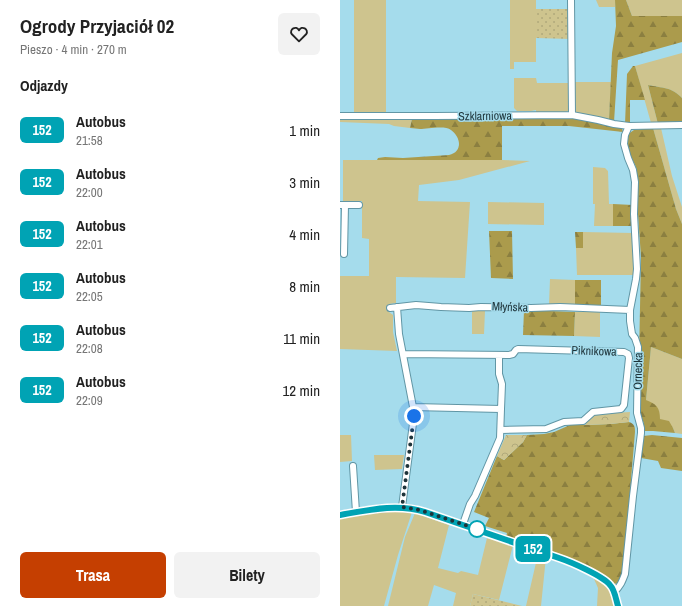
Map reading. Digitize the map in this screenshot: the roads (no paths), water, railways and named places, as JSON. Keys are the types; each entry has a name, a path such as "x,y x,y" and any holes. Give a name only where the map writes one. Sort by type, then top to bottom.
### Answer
{"street":[{"path":"571,0 572,115"},
{"name":"Szklarniowa","path":"340,116 572,115 629,126 682,125"},
{"name":"Ornecka","path":"614,592 622,583 625,574 641,428 637,413 638,347 630,328 630,310 637,269 634,214 635,182 633,170 624,144 625,135 629,126"},
{"path":"344,254 342,205 359,205"},
{"name":"Młyńska","path":"390,308 416,305 469,308 560,307 630,310"},
{"path":"397,307 399,334 413,407 414,421 402,507"},
{"name":"Piknikowa","path":"403,354 511,355 518,349 627,353 624,405 621,409 593,412 583,421 564,422 546,429 501,430"},
{"path":"462,524 500,438 502,384 499,374 499,355"},
{"path":"413,407 501,409"},
{"path":"353,466 356,512"},
{"path":"340,515 402,507 420,510 574,564 611,586 618,606"}]}
